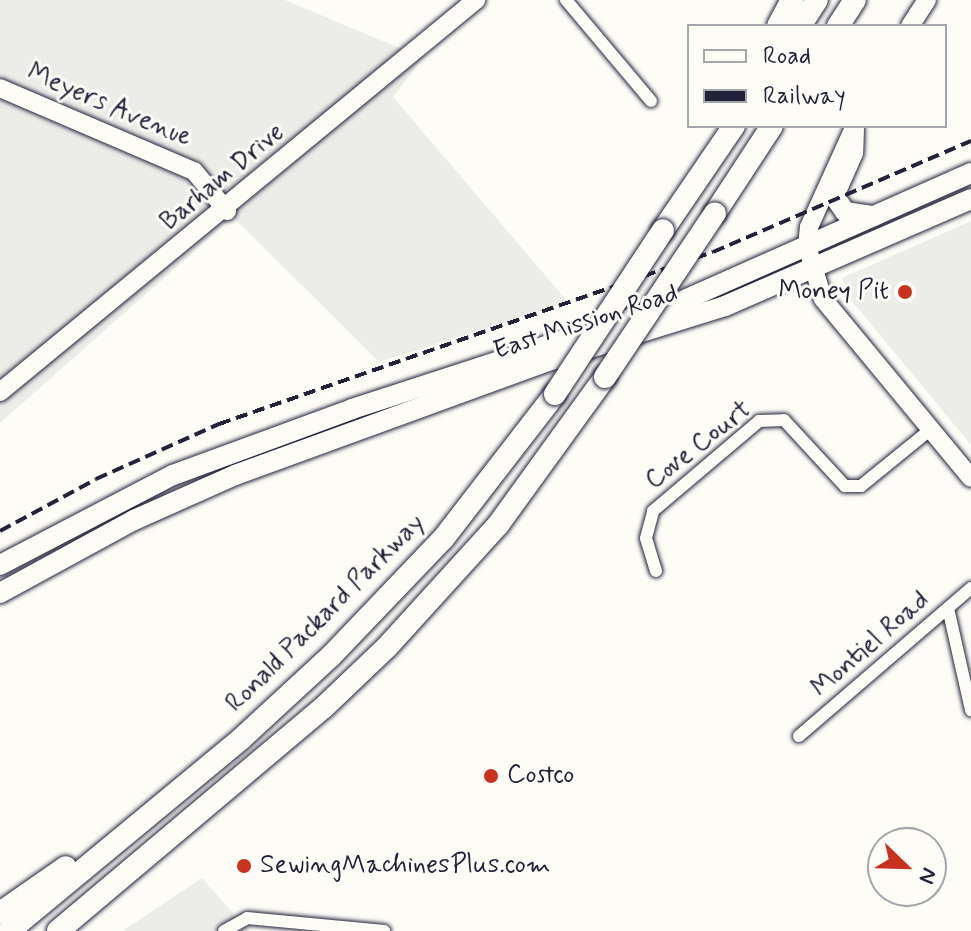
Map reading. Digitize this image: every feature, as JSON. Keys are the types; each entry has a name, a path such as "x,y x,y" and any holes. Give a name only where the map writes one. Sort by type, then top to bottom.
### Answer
{"highway":[{"path":"779,24 792,0"},
{"path":"801,24 817,0"},
{"path":"839,24 855,0"},
{"path":"692,189 725,128"},
{"name":"Ronald Packard Parkway","path":"9,931 241,739 370,618 443,539 555,394 733,128"},
{"path":"58,931 323,708 424,609 537,476 771,128"},
{"path":"0,913 142,821"},
{"path":"77,931 112,885"}],"main road":[{"path":"855,128 853,153 834,196 845,212 874,216"},
{"name":"East Mission Road","path":"0,565 114,503 227,455 673,305 971,173"},
{"name":"East Mission Road","path":"0,593 120,527 213,485 542,363 725,306 971,199"},
{"path":"213,485 227,455"}],"street":[{"name":"Barham Drive","path":"0,392 227,211 476,0"},
{"path":"566,0 651,101"},
{"path":"911,24 927,0"},
{"name":"Meyers Avenue","path":"0,88 194,171 227,211"},
{"path":"855,128 814,210 807,246 823,299 971,478"},
{"name":"Cove Court","path":"656,571 646,538 653,511 759,421 784,420 845,486 861,486 930,430"},
{"name":"Montiel Road","path":"799,736 971,588"},
{"path":"948,608 971,710"},
{"path":"224,931 247,918 384,931"}],"shaded area":[{"path":"0,0 285,0 423,58 393,97 568,302 379,362 233,217 0,423"},
{"path":"971,221 971,445 851,300 842,278"},
{"path":"202,878 249,931 123,931 127,928"}],"railway":[{"path":"0,531 96,479 219,424 713,252 971,141"}],"place":[{"name":"Money Pit","path":"905,292"},
{"name":"Costco","path":"491,776"},
{"name":"SewingMachinesPlus.com","path":"244,866"}]}
